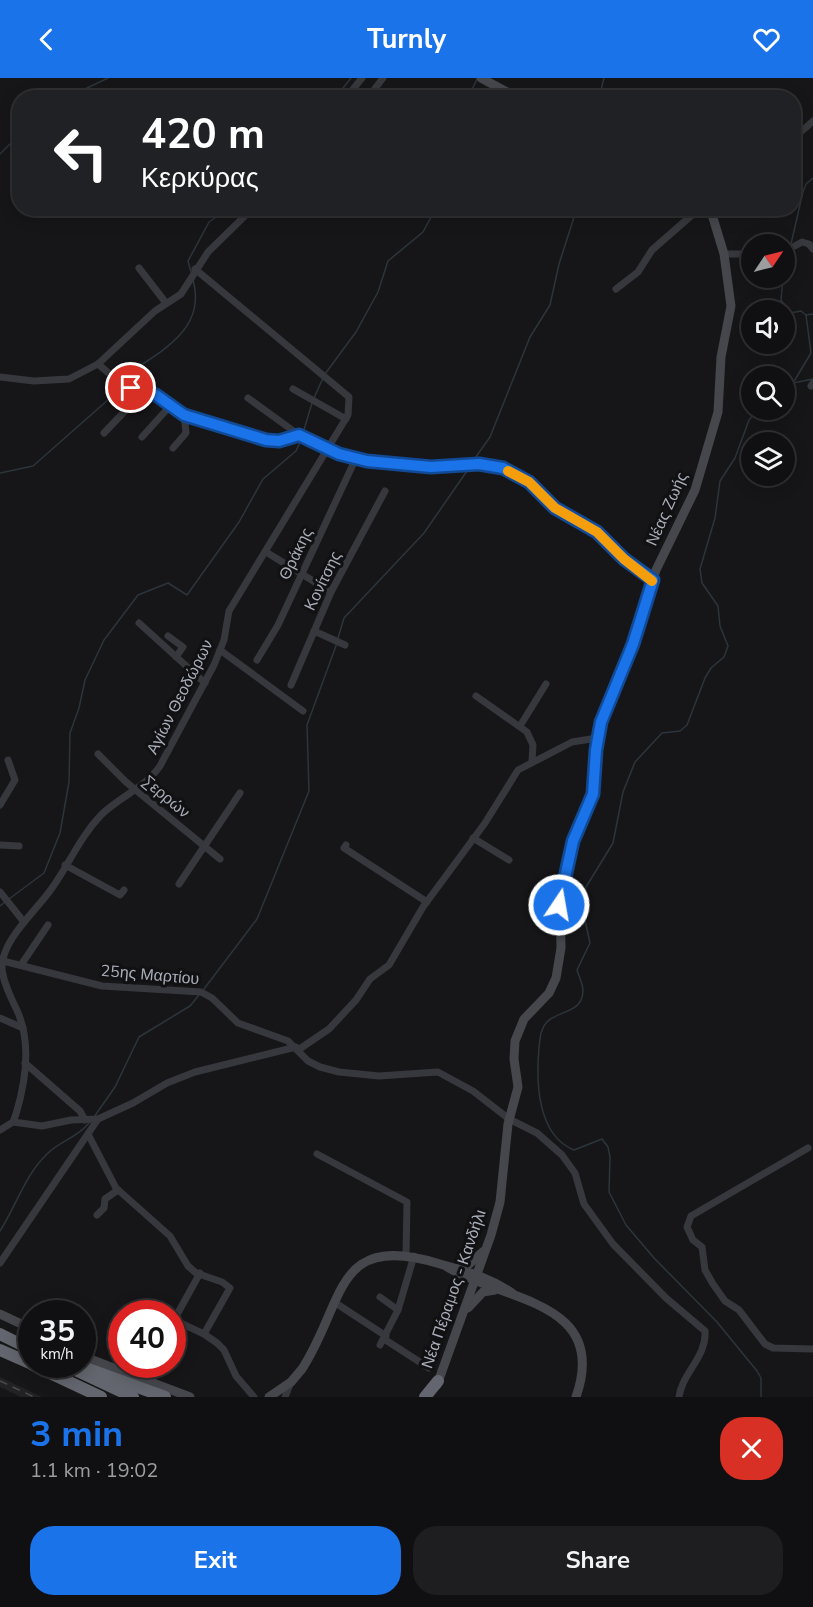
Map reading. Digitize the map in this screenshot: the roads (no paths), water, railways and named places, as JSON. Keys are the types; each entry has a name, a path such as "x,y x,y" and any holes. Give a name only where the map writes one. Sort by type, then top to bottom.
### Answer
{"highway":[{"path":"0,1334 18,1342"},
{"path":"0,1350 18,1358"},
{"path":"96,1372 165,1397"},
{"path":"60,1378 101,1397"},
{"path":"93,1378 133,1397"},
{"path":"425,1397 438,1381"}],"street":[{"path":"352,90 362,78"},
{"path":"481,78 503,90"},
{"path":"801,132 813,121"},
{"path":"0,377 34,381 69,379 98,364 155,311 181,294 208,252 245,216"},
{"path":"616,289 638,272 652,250 691,216"},
{"name":"Νέας Ζωής","path":"509,1119 518,1087 514,1059 515,1041 525,1019 552,989 558,972 561,948 560,898 573,841 593,794 597,738 607,705 633,644 653,580 695,490 718,412 721,357 731,312 724,254 712,216"},
{"path":"795,247 804,242 813,249"},
{"path":"724,254 741,254"},
{"path":"139,268 166,303"},
{"path":"195,269 301,358 337,385 349,397 346,420 293,389"},
{"path":"98,364 118,381 156,395 184,415 270,441 299,435"},
{"path":"104,433 144,391"},
{"path":"248,398 299,435 327,449 356,458 396,465 431,467 479,464 503,468 529,482 555,508 597,532 624,559 653,580"},
{"path":"142,437 170,406"},
{"path":"173,448 186,433 184,415"},
{"name":"Αγίων Θεοδώρων","path":"3,961 24,922 51,890 65,865 100,816 150,779 160,766 205,683 220,650 229,611 346,420"},
{"name":"Θράκης","path":"257,660 275,631 300,572 356,458"},
{"name":"Κονίτσης","path":"291,685 331,592 386,491"},
{"path":"266,552 331,592"},
{"path":"139,623 205,683"},
{"path":"314,631 345,645"},
{"path":"168,636 183,647 176,657"},
{"path":"220,650 303,711"},
{"path":"520,726 546,684"},
{"path":"476,696 532,737 532,761"},
{"path":"13,1122 42,1126 71,1120 98,1119 133,1103 167,1083 195,1072 297,1048 330,1029 356,1000 370,979 389,965 427,902 513,777 532,761 572,742 597,738"},
{"name":"Σερρών","path":"98,754 135,789 220,859"},
{"path":"0,805 15,780 8,760"},
{"path":"179,884 240,793"},
{"path":"473,838 509,860"},
{"path":"0,845 19,846"},
{"path":"346,845 344,848 427,902"},
{"path":"65,865 85,878 120,895 124,890"},
{"path":"80,884 85,878"},
{"path":"0,892 24,922"},
{"path":"21,965 48,925"},
{"path":"0,1130 13,1122 19,1105 26,1063 23,1028 4,977 3,961"},
{"name":"25ης Μαρτίου","path":"3,961 111,988 201,992 212,998 238,1023 282,1038 297,1048 314,1065 339,1072 379,1076 438,1072 473,1091 509,1119 537,1134 562,1155 576,1173 588,1213 607,1237 666,1298 705,1331 701,1352 685,1377 679,1397"},
{"path":"0,1018 23,1028"},
{"path":"26,1063 80,1112 85,1120"},
{"path":"0,1263 13,1246 46,1191 89,1136 98,1119"},
{"name":"Νέα Πέραμος - Κανδήλι","path":"432,1397 487,1247 502,1189 509,1119"},
{"path":"89,1136 118,1190 170,1236 188,1266 230,1288 204,1334"},
{"path":"808,1148 700,1210 689,1217 687,1223 691,1236 702,1247 705,1270 712,1284 725,1301 739,1310 747,1324 765,1344 773,1348 813,1349"},
{"path":"317,1154 407,1202 410,1255 398,1310 383,1340"},
{"path":"97,1215 104,1208 105,1199 118,1190"},
{"path":"459,1268 470,1264 487,1247"},
{"path":"285,1397 291,1382 312,1352 334,1302 348,1278 363,1264 384,1255 410,1255 459,1268 498,1290 512,1293"},
{"path":"442,1264 552,1311 573,1332 583,1363 576,1397"},
{"path":"200,1273 174,1320 204,1334 224,1350 236,1376 254,1397"},
{"path":"464,1312 483,1292 498,1290"},
{"path":"380,1297 398,1310"},
{"path":"334,1302 383,1340 429,1368"},
{"path":"0,1314 18,1322"},
{"path":"96,1361 190,1397"},
{"path":"269,1397 291,1382"}],"waterway":[{"path":"83,90 108,78"},
{"path":"341,90 351,78"},
{"path":"601,90 604,78"},
{"path":"472,90 477,79"},
{"path":"0,154 12,142"},
{"path":"801,201 806,184 813,178"},
{"path":"191,272 188,261 209,222 218,216"},
{"path":"325,374 356,332 378,292 388,261 423,232 432,216"},
{"path":"473,461 490,437 530,337 550,305 559,264 574,216"},
{"path":"793,234 797,216"},
{"path":"121,381 124,376 165,348 187,326 193,313 196,297 193,280"},
{"path":"782,288 781,300 790,313 801,311 806,315 811,353 795,380"},
{"path":"806,315 813,314"},
{"path":"314,398 323,378"},
{"path":"795,383 813,379"},
{"path":"0,473 33,466 109,399 119,385"},
{"path":"303,433 312,403"},
{"path":"749,420 735,458 720,481 715,518 700,569 702,583 718,606 720,626 728,646 724,657 711,668 705,678 687,725 680,731 662,733 635,762 623,792 613,843 586,887 582,907 590,943 577,970 583,992 581,1000 574,1008 551,1019 543,1028 538,1076 541,1106 552,1133 574,1150 602,1139 608,1147 610,1157 609,1192 626,1225 654,1258 717,1322 757,1371 761,1378 761,1397"},
{"path":"9,899 44,873 60,833 69,782 70,733 79,708 85,680 104,640 138,595 168,583 187,595 239,522 263,479 296,451 301,440"},
{"path":"338,638 344,618 424,533 469,468"},
{"path":"204,989 257,919 309,791 307,725 337,643"},
{"path":"0,906 5,902"},
{"path":"94,1117 115,1087 139,1037 190,1006 199,995"},
{"path":"0,1231 39,1162 89,1123"}],"railway":[{"path":"0,1381 34,1397"}]}
